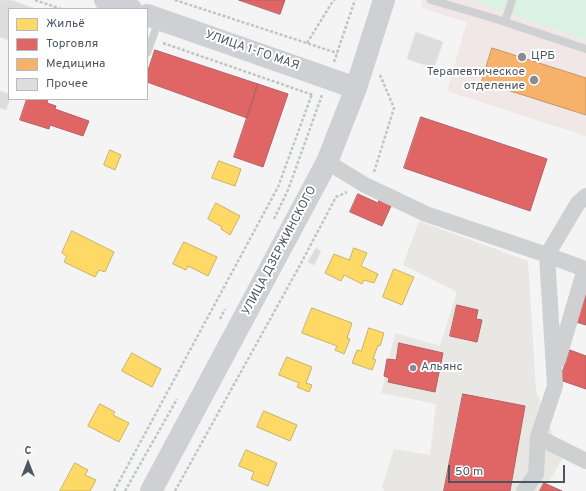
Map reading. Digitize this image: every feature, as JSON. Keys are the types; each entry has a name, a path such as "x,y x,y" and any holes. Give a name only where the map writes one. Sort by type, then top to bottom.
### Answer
{"main road":[{"path":"105,0 127,8"},
{"name":"УЛИЦА ДЗЕРЖИНСКОГО","path":"151,491 328,162 356,88 384,0"},
{"name":"УЛИЦА 1-ГО МАЯ","path":"153,17 325,87 356,88"}],"street":[{"path":"328,162 365,185 426,214 547,254 585,269 554,371"},
{"path":"524,491 536,474 538,437 555,386 547,254 578,203 586,196"},
{"path":"538,437 586,462"}],"lane":[{"path":"431,0 505,22 586,49"},
{"path":"505,22 512,0"},
{"path":"148,50 152,40 153,17"}],"path":[{"path":"35,0 58,8"},
{"path":"175,0 337,53"},
{"path":"307,43 335,0"},
{"path":"272,223 288,190 355,0"},
{"path":"152,40 312,94"},
{"path":"175,491 336,197 365,185 374,173 394,108 379,72"},
{"path":"114,491 278,187 312,94 325,87"},
{"path":"219,320 226,307"},
{"path":"125,491 178,398"}],"shaded area":[{"name":"ЦРБ","path":"423,0 586,0 586,136 447,91 467,22 421,8"},
{"path":"419,221 528,261 536,390 562,459 544,491 384,491 382,487 394,449 430,455 436,404 381,393 395,333 440,346 457,292 403,265"}],"green space":[{"path":"470,0 586,0 586,40 476,2"}],"building: Жильё":[{"path":"110,150 121,155 115,170 104,165"},
{"path":"219,161 241,169 235,186 212,178"},
{"path":"216,203 240,216 230,235 221,229 222,227 208,219"},
{"path":"72,231 114,252 105,272 99,270 95,277 64,262 67,256 62,253"},
{"path":"184,242 217,257 208,276 188,266 186,270 173,264"},
{"path":"354,248 367,253 361,266 378,274 374,283 364,280 362,284 344,275 341,281 325,273 334,254 349,260"},
{"path":"394,269 414,277 402,305 383,297"},
{"path":"312,308 352,323 347,338 350,339 344,354 335,350 337,346 302,333"},
{"path":"369,328 384,333 380,346 378,345 373,359 376,360 372,370 352,363 357,350 361,351"},
{"path":"132,353 161,369 152,387 122,371"},
{"path":"287,357 312,367 306,383 312,385 309,392 297,387 299,383 279,375"},
{"path":"100,404 115,412 113,415 129,423 119,442 88,426"},
{"path":"264,411 297,425 290,441 257,427"},
{"path":"246,450 277,463 268,486 251,479 254,472 239,466"},
{"path":"75,463 88,470 85,475 96,480 90,491 60,491"}],"building: Торговля":[{"path":"239,0 285,0 280,14"},
{"path":"155,50 258,84 247,118 148,82 148,71"},
{"path":"258,84 288,94 263,167 234,157"},
{"path":"27,100 48,100 47,103 56,106 55,109 89,121 83,136 50,125 49,129 20,120"},
{"path":"421,117 547,159 530,211 404,168"},
{"path":"358,194 378,203 379,200 391,206 382,226 350,212"},
{"path":"586,288 586,325 576,322"},
{"path":"457,305 478,310 476,319 482,320 477,342 450,336"},
{"name":"Альянс","path":"399,343 443,353 435,392 388,382 389,378 384,376 387,359 396,360"},
{"path":"570,350 586,356 586,389 560,380"},
{"path":"463,394 525,406 510,491 444,491"},
{"path":"544,483 562,491 540,491"}],"building: Медицина":[{"name":"Терапевтическое отделение","path":"492,48 586,78 586,115 482,82"}],"building: Прочее":[{"path":"0,0 11,0 33,8 8,8 8,40 0,37"},
{"path":"416,32 443,42 434,68 407,59"},
{"path":"0,91 8,94 8,100 10,100 6,110 0,108"},
{"path":"316,248 321,251 314,265 308,262"}],"place":[{"name":"ЦРБ","path":"522,57"},
{"name":"Терапевтическое отделение","path":"534,80"},
{"name":"Альянс","path":"413,368"}]}
